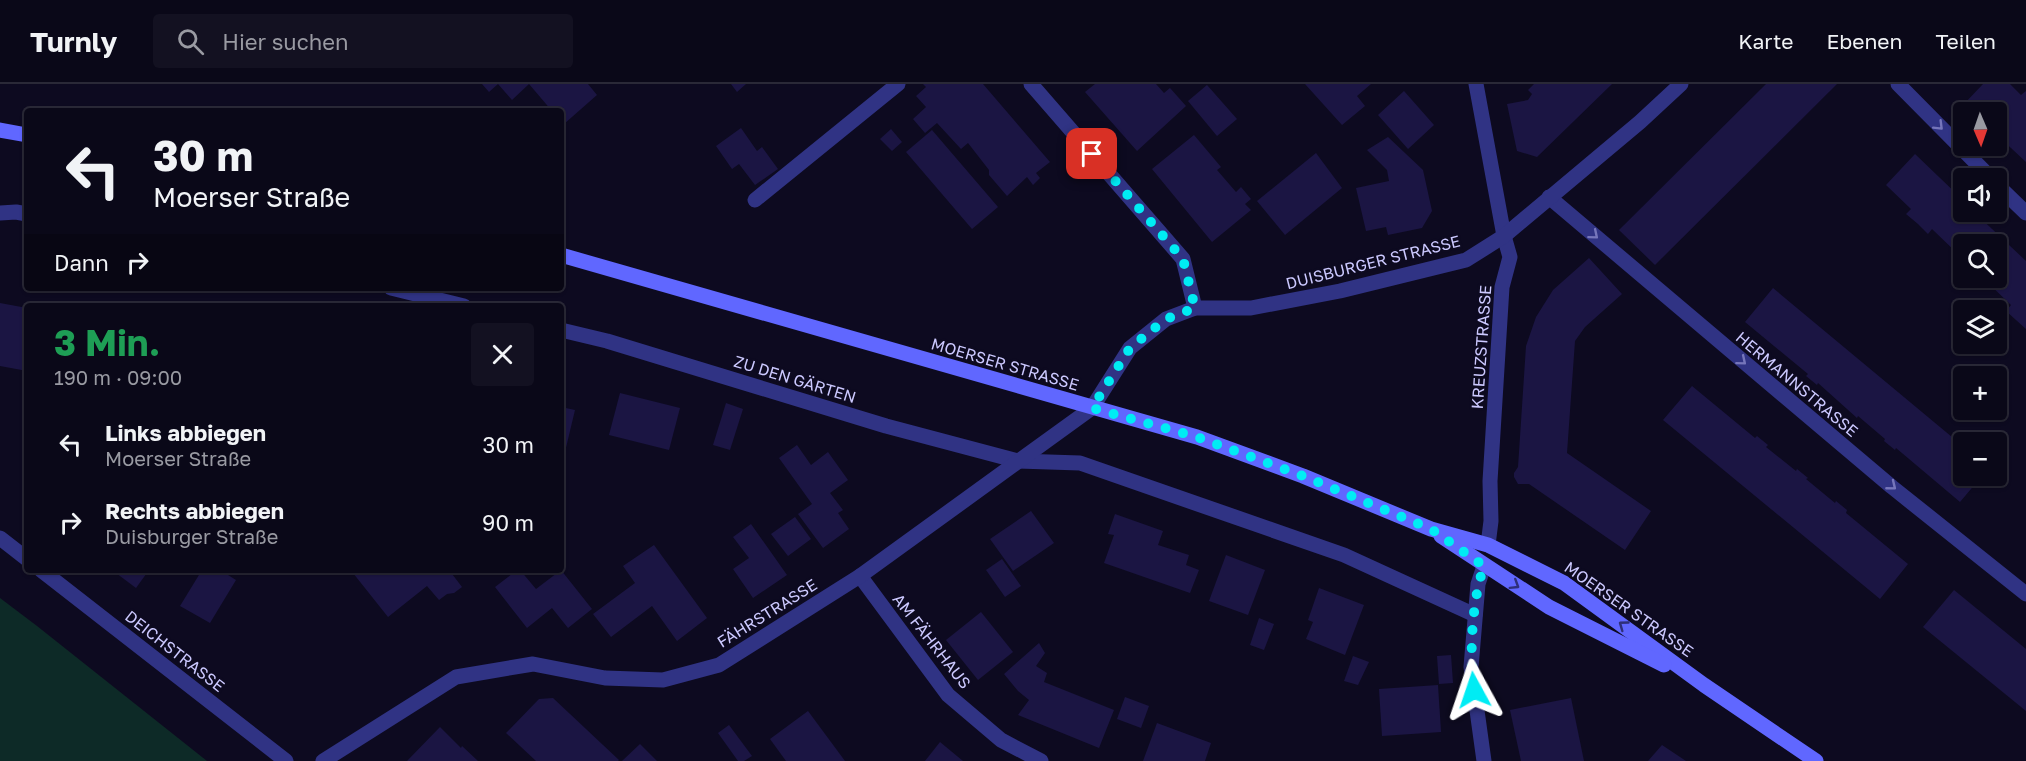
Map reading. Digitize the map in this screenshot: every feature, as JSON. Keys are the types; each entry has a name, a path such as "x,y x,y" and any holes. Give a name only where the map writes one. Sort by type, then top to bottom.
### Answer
{"main road":[{"path":"0,130 24,134"},
{"name":"MOERSER STRASSE","path":"564,256 1206,441 1303,476 1431,529 1488,545 1564,583 1704,685 1816,761"},
{"name":"MOERSER STRASSE","path":"1431,529 1549,607 1704,685"}],"street":[{"path":"755,200 898,84"},
{"path":"1031,84 1183,259 1195,308"},
{"name":"KREUZSTRASSE","path":"1476,84 1504,236 1510,257 1502,287 1488,545"},
{"name":"DUISBURGER STRASSE","path":"1092,408 1130,348 1166,319 1195,308 1251,308 1340,291 1466,260 1504,236 1640,122 1681,84"},
{"path":"1898,84 1982,168"},
{"path":"2007,195 2026,213"},
{"name":"HERMANNSTRASSE","path":"1549,197 1892,487 2026,594"},
{"path":"0,213 24,213"},
{"path":"403,291 452,303"},
{"name":"ZU DEN GÄRTEN","path":"564,331 607,341 886,426 1018,461"},
{"name":"FÄHRSTRASSE","path":"323,761 456,676 533,664 605,678 663,681 719,665 860,576 1092,408"},
{"path":"1018,461 1080,463 1344,555 1475,615"},
{"path":"0,538 24,557"},
{"path":"1484,566 1478,584 1471,667 1484,761"},
{"name":"DEICHSTRASSE","path":"45,573 286,761"},
{"name":"AM FÄHRHAUS","path":"860,576 948,695 1000,740 1041,761"}],"green space":[{"path":"0,598 37,626 207,761 0,761"}],"building":[{"path":"482,84 498,84 489,92"},
{"path":"498,84 529,84 512,100"},
{"path":"529,84 588,84 597,95 564,124 564,108 549,108"},
{"path":"731,84 746,84 737,92"},
{"path":"923,84 983,84 1050,162 1036,173 1040,178 1033,185 1027,177 1007,196 989,175 989,170 968,143 961,149 937,123 925,133 913,119 926,107 916,96 926,87"},
{"path":"1095,84 1156,84 1164,93 1170,88 1186,106 1137,151 1085,92"},
{"path":"1305,84 1371,84 1357,96 1365,106 1342,125"},
{"path":"1534,84 1612,84 1537,157 1517,151 1507,104 1528,100 1532,94 1528,90"},
{"path":"1766,84 1837,84 1655,265 1619,230"},
{"path":"1983,84 2010,84 2021,95 2026,91 2026,162 2007,144 2007,102 1966,102"},
{"path":"1207,85 1237,119 1217,136 1188,101"},
{"path":"1404,91 1434,125 1408,149 1378,115"},
{"path":"741,128 757,151 762,147 778,169 755,185 739,164 732,169 716,146"},
{"path":"891,129 902,142 892,151 880,139"},
{"path":"932,130 998,207 972,229 906,152"},
{"path":"1194,135 1221,167 1217,170 1236,192 1241,187 1251,199 1245,204 1251,210 1212,242 1152,169"},
{"path":"1388,137 1423,170 1432,211 1422,228 1388,235 1386,227 1366,231 1356,188 1389,181 1387,170 1367,150"},
{"path":"1316,153 1342,188 1285,235 1257,201"},
{"path":"1915,154 1953,190 1953,222 1985,222 1997,234 1953,234 1953,249 1932,229 1928,234 1906,214 1911,209 1886,185"},
{"path":"2007,243 2026,261 2026,329 2007,312 2011,305 1993,288 2007,288"},
{"path":"1589,258 1622,294 1585,327 1575,341 1567,453 1651,511 1625,550 1529,484 1518,484 1514,477 1518,467 1526,346 1536,317 1553,290"},
{"path":"1773,288 1953,438 1953,486 1974,486 1960,502 1896,448 1895,450 1884,441 1885,439 1858,416 1857,418 1818,383 1817,385 1806,376 1808,374 1745,322"},
{"path":"0,303 24,307 24,370 0,366"},
{"path":"1692,386 1755,438 1757,436 1768,445 1766,447 1796,471 1797,469 1835,503 1836,501 1847,510 1846,513 1908,564 1880,599 1663,420"},
{"path":"620,393 680,408 669,450 609,435"},
{"path":"726,403 743,409 730,450 713,445"},
{"path":"564,408 575,410 564,456"},
{"path":"797,445 811,465 828,452 848,480 830,493 843,510 838,513 849,529 823,548 798,514 812,504 779,458"},
{"path":"1031,511 1054,543 1013,571 990,539"},
{"path":"1115,514 1163,531 1158,545 1189,555 1186,565 1199,570 1190,593 1104,563 1114,535 1108,534"},
{"path":"795,517 811,539 788,556 771,534"},
{"path":"751,524 787,575 753,598 733,569 749,558 733,537"},
{"path":"654,545 707,618 677,641 652,606 611,637 593,614 635,583 623,566"},
{"path":"1226,555 1265,570 1248,615 1209,601"},
{"path":"1002,559 1021,586 1005,597 986,570"},
{"path":"116,573 147,573 136,588"},
{"path":"200,573 225,573 236,580 210,623 180,606"},
{"path":"353,573 451,573 462,587 439,600 427,586 388,617"},
{"path":"513,573 523,573 536,589 557,573 563,573 592,609 568,628 552,608 527,628 495,587"},
{"path":"1319,588 1364,605 1345,655 1306,639 1313,622 1308,620"},
{"path":"1954,590 2026,649 2026,711 1923,627"},
{"path":"981,612 1013,652 978,680 946,640"},
{"path":"1259,618 1274,624 1264,650 1250,645"},
{"path":"1039,643 1045,653 1036,666 1047,673 1044,682 1114,710 1099,748 1018,715 1029,700 1004,674"},
{"path":"1451,655 1453,683 1439,684 1437,656"},
{"path":"1353,656 1369,662 1358,685 1344,681"},
{"path":"1438,685 1441,732 1382,736 1379,689"},
{"path":"1125,697 1149,706 1141,728 1117,719"},
{"path":"553,698 619,760 536,761 506,733 539,699"},
{"path":"1571,698 1584,761 1521,761 1510,710"},
{"path":"808,711 845,761 786,761 770,739"},
{"path":"1157,723 1211,743 1205,761 1143,761"},
{"path":"729,725 752,756 744,761 738,761 718,733"},
{"path":"440,727 461,748 462,746 478,761 407,761"},
{"path":"940,742 963,761 925,761"},
{"path":"640,744 657,761 622,761"},
{"path":"1662,745 1686,761 1648,761"}],"route":[{"path":"1092,154 1183,259 1195,308 1166,319 1130,348 1092,408 1197,437 1303,476 1431,529 1484,566 1478,584 1475,615 1471,667 1474,690"}]}
